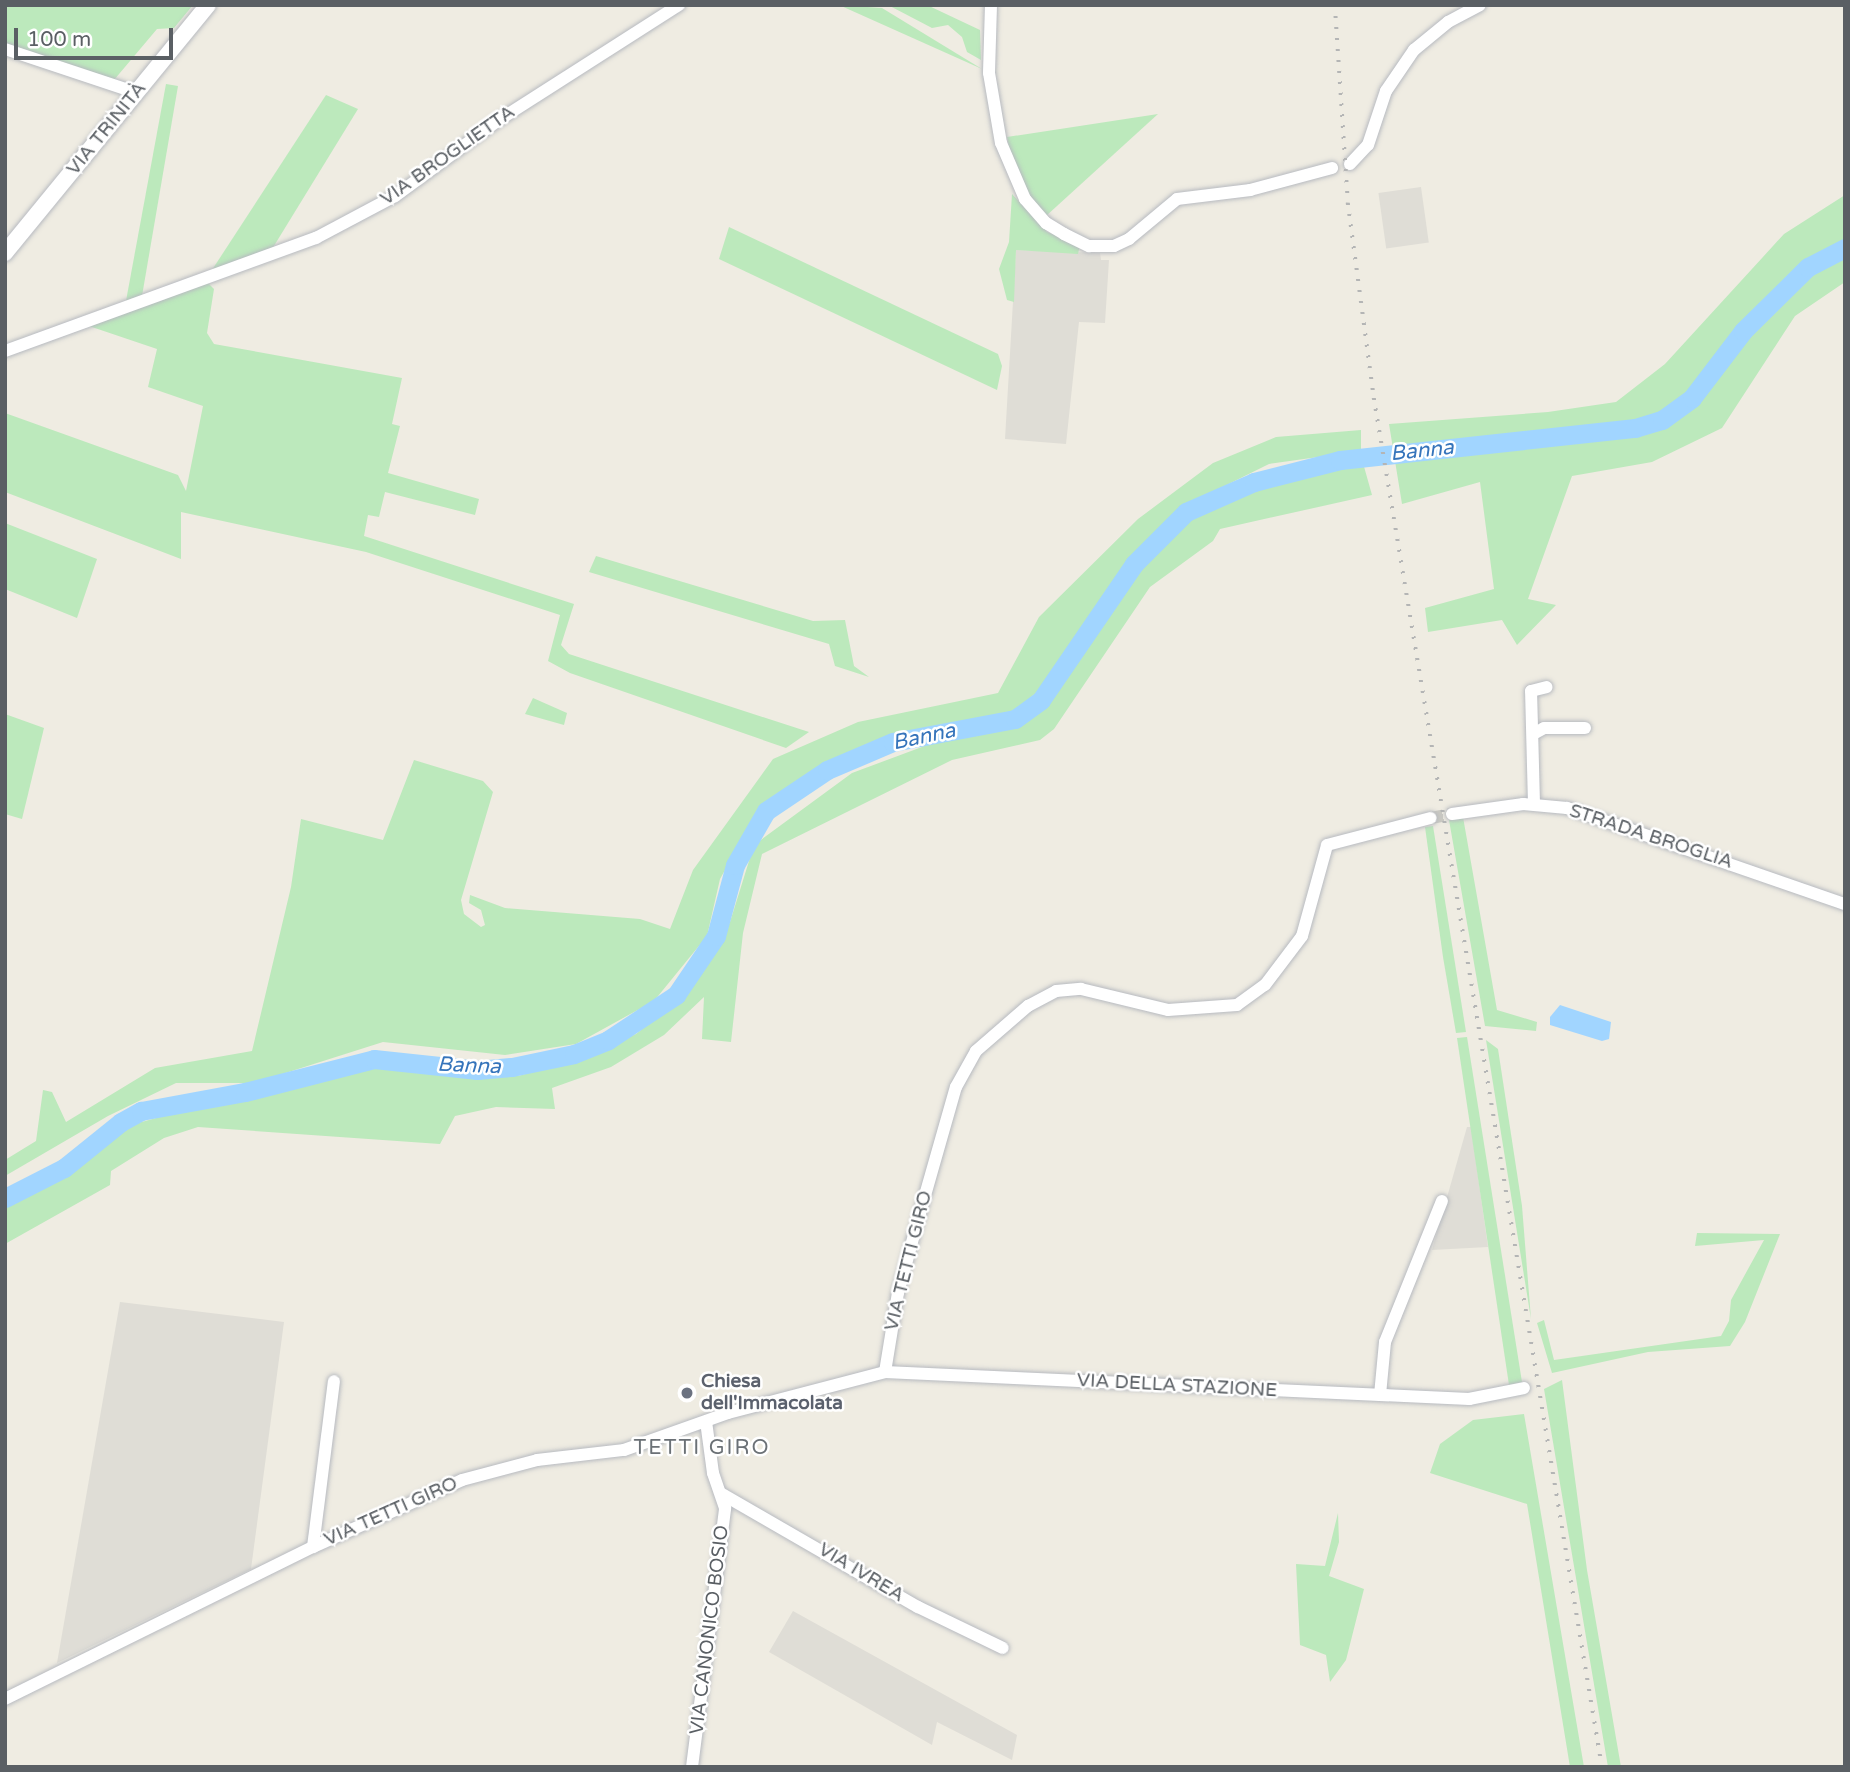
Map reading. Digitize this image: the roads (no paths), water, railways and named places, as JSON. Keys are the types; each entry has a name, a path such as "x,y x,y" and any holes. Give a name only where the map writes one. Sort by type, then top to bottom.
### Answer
{"street":[{"name":"VIA TRINITÀ","path":"5,253 132,91 208,5"},
{"name":"VIA BROGLIETTA","path":"5,351 317,239 395,196 508,113 679,5"},
{"path":"991,5 989,73 1001,143 1025,199 1046,223 1089,246 1114,246 1129,239 1177,199 1250,190 1332,168"},
{"path":"1350,164 1368,145 1386,91 1414,50 1448,22 1480,5"},
{"path":"5,49 132,91"},
{"path":"1534,804 1535,733 1531,691 1547,687"},
{"path":"1535,733 1544,728 1585,728"},
{"name":"STRADA BROGLIA","path":"1451,814 1534,804 1630,826 1845,904"},
{"name":"VIA TETTI GIRO","path":"5,1699 313,1547 471,1477 537,1460 624,1450 706,1421 885,1372 898,1293 920,1213 956,1087 976,1051 1028,1006 1056,991 1090,991 1168,1010 1237,1005 1265,985 1302,936 1327,845 1431,818"},
{"path":"1380,1395 1385,1342 1442,1201"},
{"name":"VIA DELLA STAZIONE","path":"885,1372 1469,1399 1524,1388"},
{"path":"313,1547 334,1381"},
{"name":"VIA CANONICO BOSIO","path":"692,1767 725,1508 713,1473 706,1421"},
{"name":"VIA IVREA","path":"722,1494 918,1607 1003,1648"}],"water":[{"path":"1560,1005 1611,1022 1609,1039 1602,1041 1550,1025 1550,1017"}],"waterway":[{"name":"Banna","path":"5,1198 64,1168 121,1122 141,1111 245,1092 374,1059 477,1070 512,1067 574,1054 608,1040 676,995 716,936 735,865 766,811 827,770 893,742 1015,719 1041,700 1134,564 1186,512 1254,482 1340,460 1635,428 1662,420 1692,398 1743,331 1808,267 1845,248"}],"tunnel":[{"path":"1431,818 1452,814"}],"railway":[{"path":"1335,5 1348,203 1374,398 1602,1767"}],"place":[{"name":"Chiesa dell'Immacolata","path":"687,1393"}],"district":[{"name":"TETTI GIRO","path":"702,1448"}]}
